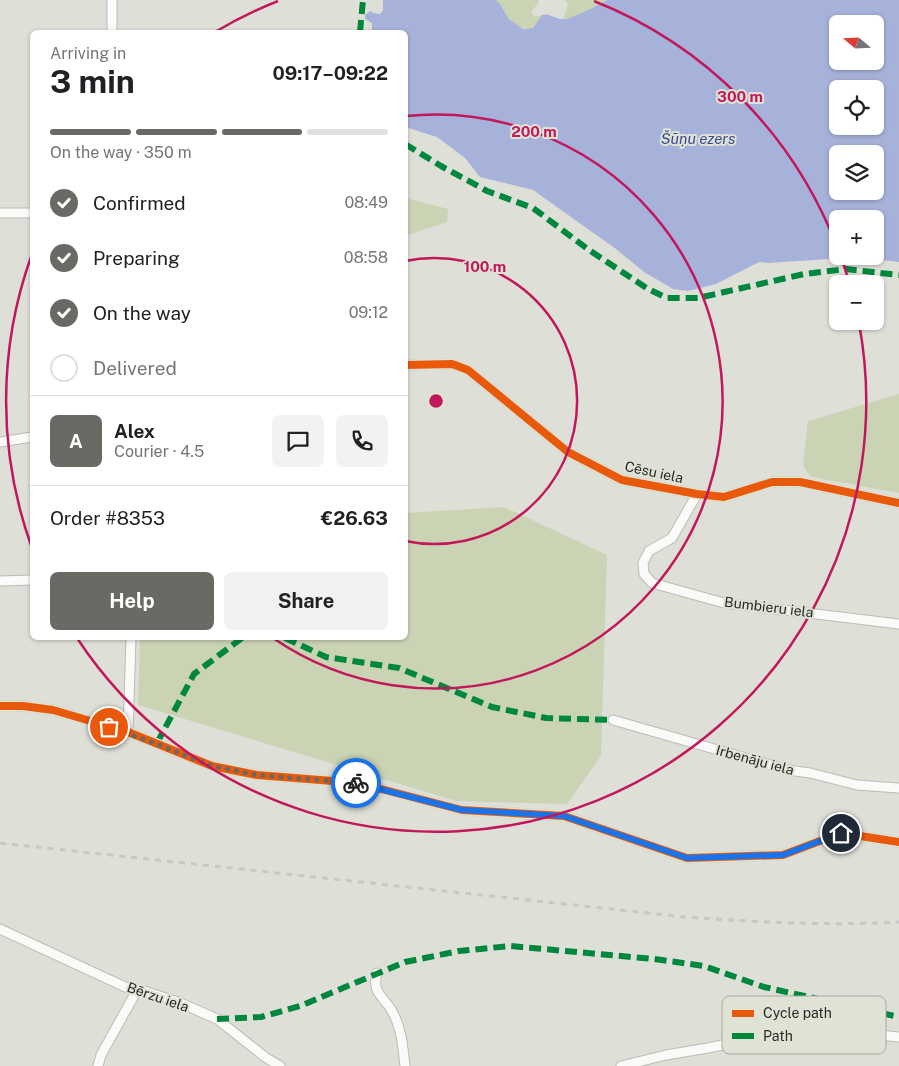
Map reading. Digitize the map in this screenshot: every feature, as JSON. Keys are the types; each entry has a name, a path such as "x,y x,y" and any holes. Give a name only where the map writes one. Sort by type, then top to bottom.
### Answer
{"street":[{"path":"112,0 112,30"},
{"path":"0,213 30,213"},
{"name":"Cēsu iela","path":"408,365 452,364 468,370 568,452 622,480 724,497 772,482 800,482 899,503"},
{"path":"0,442 30,437"},
{"name":"Bumbieru iela","path":"697,494 672,538 650,551 643,563 644,574 652,583 724,603 899,624"},
{"path":"0,581 30,580"},
{"path":"128,732 131,640"},
{"path":"0,706 23,706 53,710 128,732 212,766 257,775 358,783 462,810 564,816 687,858 783,855 841,833 899,842"},
{"name":"Irbenāju iela","path":"613,720 788,770 810,773 856,785 899,788"},
{"name":"Bērzu iela","path":"0,929 136,992 144,991 178,1002 217,1019 265,1057 280,1066"},
{"path":"377,973 374,982 376,990 394,1014 402,1040 406,1066"},
{"path":"98,1066 101,1055 136,992"},
{"path":"886,1036 899,1037"},
{"path":"621,1066 666,1055 722,1045"}],"green space":[{"path":"496,0 539,0 531,11 534,17 542,15 533,28 525,28 510,20"},
{"path":"565,0 607,0 580,14 563,20 568,4"},
{"path":"408,199 448,209 447,222 408,235"},
{"path":"899,394 899,493 811,477 803,466 808,421"},
{"path":"504,507 607,555 601,756 567,804 456,801 138,705 140,640 408,640 408,513"}],"water":[{"name":"Šūņu ezers","path":"383,0 496,0 509,19 523,29 533,28 542,15 566,19 607,0 899,0 899,262 884,260 884,210 829,210 829,259 759,262 716,284 688,291 673,289 644,272 616,249 533,190 480,177 465,158 437,137 408,128 408,30 372,30 372,23 365,19 365,15 370,11 380,14 383,10"}],"railway":[{"path":"0,843 685,917 792,923 846,924 899,922"}],"marked path":[{"path":"360,30 363,0"},
{"path":"408,146 487,191 533,208 589,250 648,289 667,298 698,298 804,274 846,269 899,275"},
{"path":"157,743 194,674 239,640"},
{"path":"289,640 326,657 399,668 492,707 546,718 613,720"},
{"path":"217,1019 261,1017 300,1006 405,962 459,951 510,946 654,959 704,966 764,987 804,996"},
{"path":"886,1014 899,1017"}],"cycle path":[{"path":"408,365 452,364 468,370 568,452 622,480 724,497 772,482 800,482 899,503"},
{"path":"0,706 23,706 53,710 128,732 212,766 257,775 358,783 462,810 564,816 687,858 783,855 841,833 899,842"}],"way so far":[{"path":"109,727 128,732 212,766 257,775 356,783"}],"route":[{"path":"356,783 462,810 564,816 687,858 783,855 841,833"}]}
